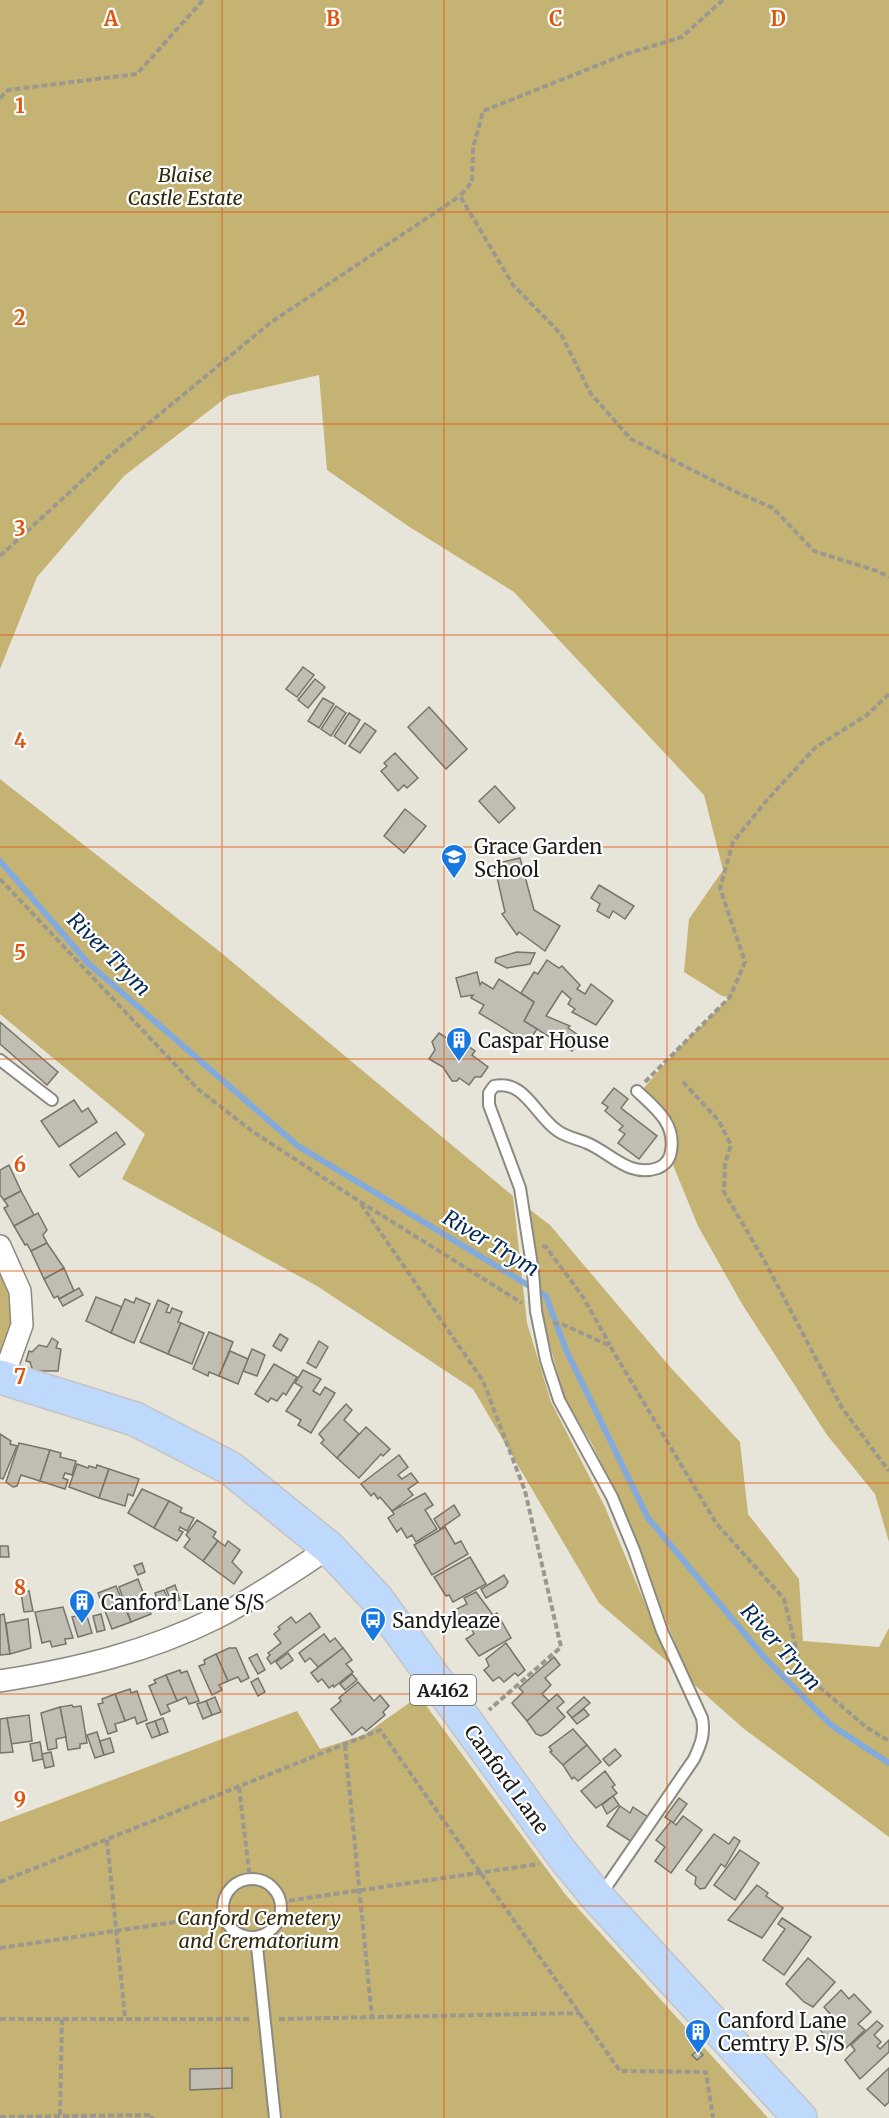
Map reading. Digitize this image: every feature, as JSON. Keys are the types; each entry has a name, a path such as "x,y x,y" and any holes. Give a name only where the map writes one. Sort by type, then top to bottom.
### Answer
{"main road":[{"name":"Canford Lane","path":"2,1378 135,1419 230,1468 329,1548 376,1598 562,1854 598,1898 800,2118"}],"street":[{"name":"Canford Lane","path":"0,1246 20,1291 22,1325 2,1378"},
{"path":"0,1681 62,1671 108,1660 166,1639 214,1619 244,1603 329,1548"}],"lane":[{"path":"0,1060 52,1100"},
{"path":"598,1898 694,1759 703,1738 704,1729 702,1718 662,1631 634,1550 612,1497 559,1400 546,1360 536,1311 533,1272 520,1188 489,1105 489,1093 494,1086 509,1085 527,1097 558,1132 589,1144 626,1167 644,1170 659,1168 667,1162 671,1155 671,1133 663,1115 637,1091"},
{"path":"250,1879 266,1883 278,1895 280,1902 281,1912 273,1929 256,1937 239,1935 232,1930 223,1915 226,1895 232,1887 250,1879"},
{"path":"256,1937 275,2118"}],"path":[{"path":"0,98 8,90 137,74 203,0"},
{"path":"0,556 108,458 270,323 460,196 472,182 473,148 483,111 626,54 682,37 723,0"},
{"path":"460,196 513,285 561,334 591,394 631,438 734,491 773,508 814,551 889,577"},
{"path":"637,1091 675,1050 730,997 745,962 720,888 733,842 767,800 816,747 867,715 889,694"},
{"path":"0,879 53,938 199,1090 252,1131 359,1201 536,1311"},
{"path":"683,1082 719,1121 731,1144 724,1164 724,1192 764,1260 842,1408 889,1471"},
{"path":"359,1201 483,1381 525,1491 561,1647 470,1726"},
{"path":"528,1242 546,1247 583,1297 716,1523 784,1599 802,1672 866,1727 889,1741"},
{"path":"562,1324 610,1346"},
{"path":"0,1882 380,1730 620,2071 706,2072 713,2118"},
{"path":"345,1745 362,1891 372,2017"},
{"path":"239,1787 250,1879"},
{"path":"106,1840 125,2017"},
{"path":"280,1902 482,1875 544,1863 562,1854"},
{"path":"0,1948 223,1915"},
{"path":"0,2019 125,2017 265,2019 581,2013"},
{"path":"60,2115 62,2019"},
{"path":"0,2117 60,2115 91,2118 152,2115 152,2118"}],"green space":[{"name":"Blaise Castle Estate","path":"0,0 889,0 889,1542 875,1494 827,1435 742,1304 698,1226 673,1165 677,1153 677,1142 672,1123 643,1089 677,1050 730,997 722,996 684,972 689,919 723,870 704,795 514,592 408,526 327,470 319,375 228,396 124,476 37,577 0,669"},
{"path":"0,779 219,951 513,1196 527,1323 551,1402 605,1507 670,1664 599,1603 473,1389 317,1286 122,1179 145,1134 0,1014"},
{"path":"529,1209 550,1225 671,1368 740,1442 748,1514 799,1579 803,1641 879,1647 889,1628 889,1837 743,1728 690,1681 618,1498 592,1444 565,1399 542,1317"},
{"path":"0,1267 9,1292 12,1312 0,1357"},
{"name":"Canford Cemetery and Crematorium","path":"419,1696 565,1894 768,2118 0,2118 0,1822 297,1711 320,1749 364,1735"}],"building":[{"path":"303,667 314,675 297,697 286,689"},
{"path":"315,679 325,687 308,708 298,700"},
{"path":"323,698 334,704 319,728 308,721"},
{"path":"336,706 346,713 331,736 321,729"},
{"path":"429,707 467,749 446,769 408,727"},
{"path":"349,713 360,720 345,744 334,736"},
{"path":"365,723 376,731 360,753 349,746"},
{"path":"395,753 418,778 407,788 404,785 398,791 381,771 387,766 384,763"},
{"path":"495,786 515,808 499,823 479,801"},
{"path":"405,809 426,826 404,853 384,836"},
{"path":"520,858 534,910 560,926 545,951 519,932 517,935 502,914 505,912 494,864"},
{"path":"599,885 634,906 625,919 613,911 609,918 597,911 600,904 591,898"},
{"path":"517,952 535,953 530,964 507,968 495,962 496,958"},
{"path":"547,960 559,968 562,966 580,985 577,989 585,994 591,984 613,1001 596,1025 572,1012 575,1009 568,1004 571,999 562,991 546,1016 570,1026 568,1028 581,1037 572,1051 524,1021 534,1002 521,993 534,972 538,974"},
{"path":"477,972 480,985 482,982 493,989 499,979 534,1002 524,1021 537,1029 528,1043 479,1013 484,1005 471,998 473,995 461,997 456,978"},
{"path":"0,1022 58,1072 47,1085 0,1044"},
{"name":"Caspar House","path":"439,1033 459,1046 462,1042 475,1051 472,1055 488,1067 481,1077 475,1077 469,1085 459,1078 457,1081 452,1081 443,1067 429,1059 435,1050 432,1042"},
{"path":"614,1088 628,1099 621,1108 657,1136 639,1159 618,1143 625,1134 619,1130 623,1126 605,1111 608,1107 602,1103"},
{"path":"74,1100 82,1112 88,1108 97,1122 59,1147 41,1121"},
{"path":"116,1132 125,1144 79,1177 70,1165"},
{"path":"9,1165 21,1191 4,1200 0,1195 0,1170"},
{"path":"21,1191 34,1215 14,1226 4,1208 8,1206 4,1200"},
{"path":"38,1213 47,1230 43,1235 47,1243 31,1251 14,1226"},
{"path":"47,1243 64,1268 44,1279 31,1251"},
{"path":"64,1268 74,1291 59,1299 58,1296 54,1298 44,1279"},
{"path":"79,1288 83,1295 63,1306 59,1299"},
{"path":"96,1297 122,1307 111,1333 86,1321"},
{"path":"136,1298 150,1304 134,1343 111,1333 125,1299 134,1303"},
{"path":"158,1300 169,1305 166,1312 170,1313 172,1308 182,1312 178,1322 181,1323 168,1354 140,1342"},
{"path":"181,1323 204,1333 192,1364 168,1354"},
{"path":"209,1332 233,1342 219,1376 209,1372 208,1376 193,1369"},
{"path":"280,1334 288,1339 281,1351 273,1346"},
{"path":"52,1338 58,1342 56,1348 61,1349 58,1371 33,1371 30,1362 26,1361 29,1351 32,1352 39,1345 47,1347"},
{"path":"319,1341 328,1347 316,1368 307,1363"},
{"path":"252,1349 265,1355 257,1376 243,1371"},
{"path":"230,1351 248,1359 238,1384 219,1376"},
{"path":"274,1364 297,1377 286,1395 283,1393 277,1401 271,1398 268,1402 255,1394"},
{"path":"303,1370 321,1379 313,1391 320,1395 325,1387 335,1393 311,1433 298,1425 301,1420 286,1411 302,1387 295,1383"},
{"path":"346,1404 352,1410 344,1420 359,1434 337,1458 321,1443 324,1440 319,1434"},
{"path":"366,1427 390,1449 383,1456 381,1454 359,1478 337,1458"},
{"path":"0,1434 11,1441 10,1444 17,1446 3,1479 0,1478"},
{"path":"19,1443 50,1450 40,1481 21,1475 17,1486 13,1487 6,1482"},
{"path":"50,1450 61,1453 60,1457 76,1461 72,1475 65,1473 63,1478 68,1480 65,1489 40,1481"},
{"path":"399,1455 408,1467 398,1475 402,1479 411,1473 418,1482 408,1489 413,1495 392,1511 380,1497 378,1499 374,1493 371,1496 361,1484"},
{"path":"77,1464 88,1468 89,1466 96,1468 97,1465 109,1469 99,1498 69,1487"},
{"path":"109,1469 139,1479 133,1496 128,1494 125,1506 99,1498"},
{"path":"142,1489 169,1501 154,1528 128,1513"},
{"path":"425,1493 433,1505 425,1510 437,1529 416,1542 412,1535 407,1538 401,1528 397,1532 388,1518 394,1514 392,1511"},
{"path":"169,1501 182,1508 180,1512 194,1518 187,1531 180,1527 179,1530 183,1532 177,1541 154,1528"},
{"path":"454,1505 460,1515 440,1529 434,1519"},
{"path":"197,1520 216,1532 213,1537 218,1541 203,1561 184,1547 190,1539 186,1535"},
{"path":"445,1527 455,1544 461,1541 468,1554 432,1575 414,1545"},
{"path":"218,1541 225,1546 228,1541 240,1550 232,1562 242,1572 234,1584 203,1561"},
{"path":"0,1546 8,1546 9,1557 0,1557"},
{"path":"470,1557 486,1584 453,1602 449,1595 446,1596 434,1577"},
{"path":"142,1563 145,1572 138,1575 134,1566"},
{"path":"504,1575 508,1582 505,1587 486,1598 481,1589"},
{"path":"138,1579 151,1614 131,1622 119,1587"},
{"path":"175,1585 180,1600 172,1603 166,1589"},
{"path":"116,1586 131,1622 112,1629 98,1593"},
{"path":"164,1590 170,1604 160,1608 155,1593"},
{"path":"29,1591 33,1611 24,1612 21,1593"},
{"path":"476,1592 493,1615 467,1630 464,1624 459,1626 451,1612 467,1604 464,1598"},
{"path":"63,1607 73,1638 65,1639 66,1644 52,1647 50,1641 42,1643 35,1612"},
{"name":"Canford Lane S/S","path":"86,1613 92,1633 78,1637 72,1617"},
{"path":"310,1613 320,1627 271,1664 267,1658 270,1655 268,1653 281,1643 274,1634 280,1629 278,1627 291,1617 296,1623"},
{"path":"497,1613 511,1638 479,1656 466,1639 474,1634 471,1628"},
{"path":"4,1614 10,1654 0,1655 0,1615"},
{"path":"101,1614 105,1630 97,1632 93,1616"},
{"path":"28,1619 31,1648 10,1654 6,1623"},
{"path":"324,1634 330,1642 335,1638 343,1648 318,1667 310,1658 305,1662 299,1653"},
{"path":"506,1643 525,1670 518,1676 515,1673 504,1682 499,1677 493,1681 484,1670 489,1666 486,1659"},
{"path":"229,1648 236,1648 249,1678 241,1682 238,1677 228,1681 216,1654"},
{"path":"343,1648 352,1660 346,1664 353,1672 334,1687 333,1685 329,1688 322,1679 318,1682 311,1673"},
{"path":"288,1653 293,1660 281,1669 276,1662"},
{"path":"216,1654 228,1681 219,1685 222,1690 212,1695 199,1666 205,1664 204,1660"},
{"path":"257,1654 265,1670 258,1674 249,1658"},
{"path":"554,1657 560,1665 545,1678 551,1685 542,1694 549,1701 527,1721 512,1703 523,1692 519,1688"},
{"path":"180,1670 181,1673 187,1671 199,1701 189,1704 186,1697 177,1701 166,1675"},
{"path":"352,1674 357,1680 345,1690 340,1684"},
{"path":"166,1675 177,1701 167,1705 170,1711 161,1715 149,1686 156,1683 154,1680"},
{"path":"258,1678 265,1692 258,1696 251,1682"},
{"path":"358,1682 374,1701 380,1695 389,1706 383,1712 385,1715 366,1731 362,1727 352,1735 331,1709 341,1701 339,1698"},
{"path":"130,1689 131,1693 137,1691 147,1720 137,1724 135,1717 125,1721 115,1694"},
{"path":"115,1694 125,1721 115,1724 117,1731 108,1734 98,1704 103,1703 102,1699"},
{"path":"557,1694 564,1702 557,1708 565,1717 547,1733 541,1736 536,1734 527,1721"},
{"path":"215,1697 221,1712 212,1715 206,1701"},
{"path":"584,1697 590,1703 572,1718 567,1712"},
{"path":"206,1701 212,1715 203,1719 197,1704"},
{"path":"72,1705 73,1707 81,1706 87,1743 80,1744 80,1748 68,1750 60,1707"},
{"path":"60,1707 66,1737 56,1739 57,1748 48,1750 41,1713"},
{"path":"584,1709 589,1715 577,1724 572,1718"},
{"path":"29,1715 32,1741 11,1744 7,1718"},
{"path":"7,1718 13,1752 0,1753 0,1719"},
{"path":"163,1718 168,1732 160,1735 155,1721"},
{"path":"155,1721 160,1735 152,1738 146,1724"},
{"path":"573,1729 587,1745 563,1765 550,1752 552,1751 549,1747"},
{"path":"97,1732 104,1755 95,1758 87,1735"},
{"path":"110,1738 114,1752 104,1755 100,1741"},
{"path":"40,1742 43,1759 33,1761 30,1744"},
{"path":"587,1745 601,1762 578,1781 574,1777 572,1779 563,1765"},
{"path":"615,1749 621,1756 609,1766 603,1759"},
{"path":"51,1752 54,1766 45,1768 42,1754"},
{"path":"605,1771 615,1785 612,1787 617,1793 596,1808 581,1791"},
{"path":"613,1796 619,1805 607,1814 602,1805"},
{"path":"679,1798 687,1804 673,1823 665,1817"},
{"path":"620,1806 630,1813 633,1807 648,1817 632,1842 607,1826"},
{"path":"683,1816 702,1830 671,1873 655,1861 665,1847 656,1840 671,1821 676,1825"},
{"path":"714,1834 729,1844 734,1837 740,1841 725,1867 721,1864 705,1888 700,1889 695,1884 696,1877 686,1870"},
{"path":"740,1850 759,1863 735,1900 714,1885"},
{"path":"757,1885 768,1893 766,1896 783,1908 762,1938 728,1920"},
{"path":"782,1918 811,1937 784,1975 763,1960 785,1929 778,1924"},
{"path":"808,1958 835,1982 813,2007 804,2002 786,1984"},
{"path":"841,1990 849,1999 854,1994 871,2012 858,2024 865,2030 843,2051 837,2044 834,2048 818,2027 831,2015 824,2007"},
{"path":"877,2021 883,2026 874,2035 881,2042 877,2046 880,2049 889,2040 889,2052 860,2079 845,2060 855,2050 851,2045"},
{"name":"Canford Lane Cemtry P. S/S","path":"698,2050 703,2055 697,2060 692,2055"},
{"path":"232,2068 232,2088 190,2090 190,2069"},
{"path":"889,2068 889,2102 885,2106 867,2089"}],"waterway":[{"name":"River Trym","path":"0,861 89,964 298,1146 546,1296 566,1350 648,1518 764,1657 831,1725 889,1763"}],"place":[{"name":"Grace Garden School","path":"454,880"},
{"name":"Caspar House","path":"459,1063"},
{"name":"Canford Lane S/S","path":"82,1625"},
{"name":"Sandyleaze","path":"373,1643"},
{"name":"Canford Lane Cemtry P. S/S","path":"698,2055"}]}
